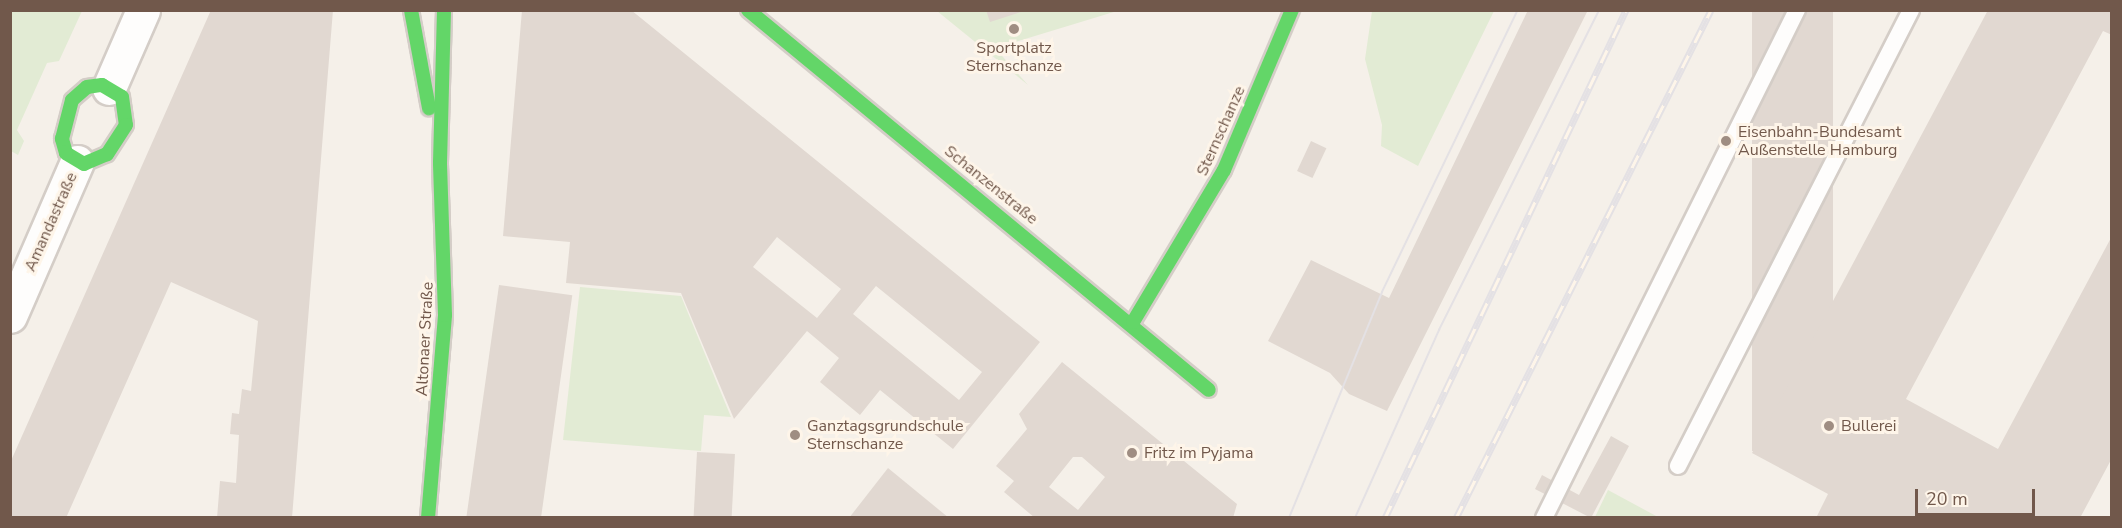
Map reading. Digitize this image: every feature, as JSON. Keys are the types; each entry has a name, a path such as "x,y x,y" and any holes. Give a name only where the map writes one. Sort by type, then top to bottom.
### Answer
{"street":[{"path":"109,88 143,10"},
{"name":"Altonaer Straße","path":"411,10 440,163"},
{"name":"Altonaer Straße","path":"428,518 445,315 440,163 444,10"},
{"name":"Schanzenstraße","path":"748,10 1133,322 1209,390"},
{"name":"Sternschanze","path":"1133,322 1224,170 1292,10"},
{"name":"Amandastraße","path":"87,87 109,88 126,104 126,124 102,158 78,162 62,139 72,100 87,87"},
{"name":"Amandastraße","path":"10,316 78,162"}],"lane":[{"path":"1545,518 1797,10"},
{"path":"1678,466 1911,10"}],"green space":[{"path":"11,10 82,11 59,61 47,63 17,130 24,141 18,155 11,151"},
{"name":"Sportplatz Sternschanze","path":"937,11 1117,11 995,48 1028,85"},
{"path":"1372,11 1494,11 1418,166 1381,146 1382,125 1365,59"},
{"path":"580,287 681,296 731,417 704,415 701,451 563,440"},
{"path":"1608,490 1658,517 1595,517"}],"building":[{"path":"211,10 333,10 292,518 217,518 220,481 236,483 239,435 230,434 232,413 239,414 242,389 251,391 258,321 171,282 66,518 10,518 10,463"},
{"path":"522,10 631,10 1040,342 953,449 880,390 860,415 820,382 839,358 807,331 734,419 681,293 566,283 570,242 503,236","holes":["777,237 841,289 817,318 753,267","876,286 982,372 959,400 853,314"]},
{"path":"986,10 1024,10 1024,11 990,22"},
{"path":"1528,10 1588,10 1387,411 1349,394 1330,373 1268,341 1311,260 1389,298"},
{"path":"1752,10 1833,10 1833,451 1752,451"},
{"path":"1988,10 2112,10 2112,35 2103,31 1906,399 1998,449 2112,236 2112,458 2080,518 1816,518 1828,494 1752,453"},
{"path":"1311,141 1326,148 1312,178 1297,171"},
{"path":"499,285 572,295 541,518 466,517"},
{"path":"1062,362 1237,504 1233,518 1035,518 1004,492 1014,481 996,466 1027,429 1019,414","holes":["1073,457 1082,457 1105,477 1078,510 1049,487"]},
{"path":"1611,436 1629,446 1591,518 1535,489 1542,475 1579,495"},
{"path":"697,452 735,454 732,518 694,518"},
{"path":"888,468 949,518 849,518"}],"tram line":[{"path":"1289,518 1382,292 1518,10"},
{"path":"1355,518 1439,330 1599,10"}],"railway":[{"path":"1385,518 1626,10"},
{"path":"1456,518 1711,10"}],"traffic: fast":[{"path":"411,10 429,108"},
{"path":"428,518 445,315 440,163 444,10"},
{"path":"748,10 1209,390"},
{"path":"1133,322 1224,170 1292,10"},
{"path":"102,85 122,97 126,125 107,154 84,164 66,153 62,139 72,100 87,87 102,85"}],"place":[{"name":"Sportplatz Sternschanze","path":"1014,29"},
{"name":"Eisenbahn-Bundesamt Außenstelle Hamburg","path":"1726,141"},
{"name":"Bullerei","path":"1829,426"},
{"name":"Ganztagsgrundschule Sternschanze","path":"795,435"},
{"name":"Fritz im Pyjama","path":"1132,453"}]}
